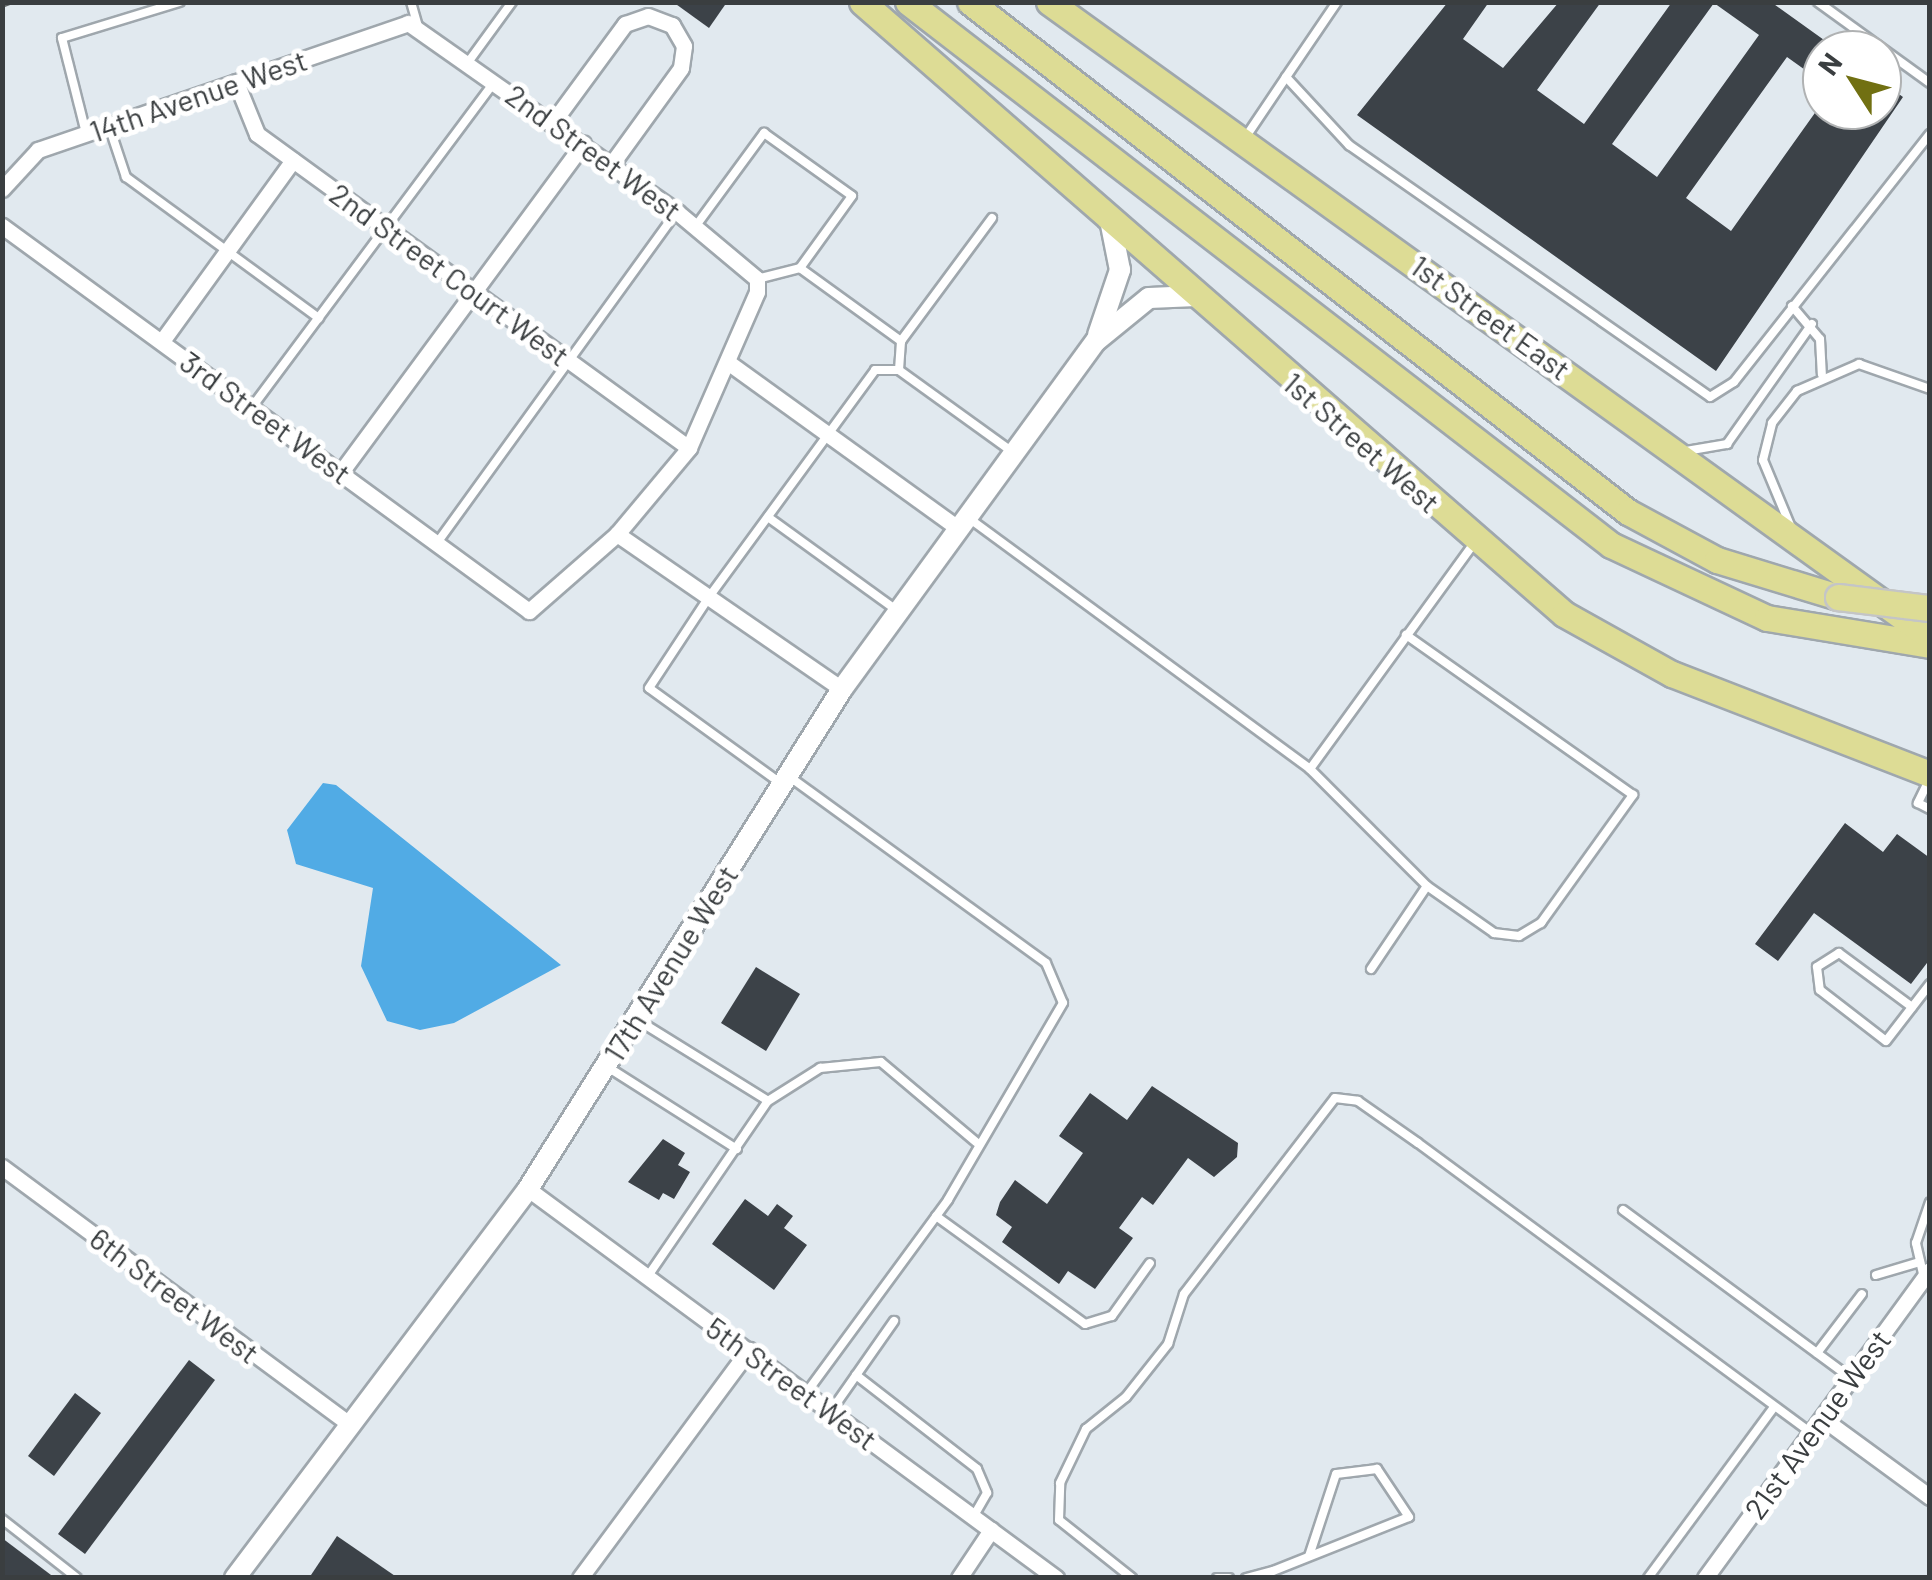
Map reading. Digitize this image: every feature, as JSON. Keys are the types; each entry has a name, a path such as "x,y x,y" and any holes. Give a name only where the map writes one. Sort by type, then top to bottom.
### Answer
{"main road":[{"name":"1st Street West","path":"862,2 1475,542 1626,652 1930,776"},
{"path":"908,2 1610,544 1733,607 1900,644 1930,645"},
{"path":"970,2 1628,512 1718,560 1838,597 1930,608"},
{"name":"1st Street East","path":"1049,2 1930,637"}],"street":[{"path":"554,122 625,24 648,16 672,25 684,46 681,68 610,166"},
{"name":"14th Avenue West","path":"2,189 38,150 236,82 418,27"},
{"name":"2nd Street West","path":"418,27 677,212 758,279"},
{"name":"2nd Street Court West","path":"236,82 257,134 689,448"},
{"path":"341,472 583,144"},
{"path":"162,342 293,160"},
{"name":"17th Avenue West","path":"1096,341 1119,280 1110,220"},
{"name":"3rd Street West","path":"2,226 529,611 617,534"},
{"path":"758,279 728,363 689,448 617,534 842,690"},
{"name":"17th Avenue West","path":"235,1578 528,1189 842,690 1096,341 1149,298 1196,296"},
{"path":"728,363 962,522"},
{"name":"6th Street West","path":"2,1166 348,1423"},
{"name":"5th Street West","path":"528,1189 1056,1578"},
{"name":"21st Avenue West","path":"1704,1578 1851,1378 1924,1270"},
{"path":"580,1578 749,1350"},
{"path":"1822,1418 1930,1497"},
{"path":"958,1578 992,1530"}],"lane":[{"path":"86,133 62,38 180,2"},
{"path":"411,2 418,27"},
{"path":"470,61 512,2"},
{"path":"1243,140 1337,2"},
{"path":"1818,2 1930,82"},
{"path":"1286,76 1349,145 1694,395 1710,397 1734,382 1930,134"},
{"path":"252,407 495,80"},
{"path":"109,126 126,177 319,318"},
{"path":"695,227 764,133 852,196 800,268 758,279"},
{"path":"436,543 677,212"},
{"path":"898,370 901,341 992,218"},
{"path":"800,268 901,341"},
{"path":"1792,306 1812,324 1822,374"},
{"path":"1675,450 1727,444 1812,324"},
{"path":"1798,540 1771,490 1765,443 1780,410 1822,374 1884,366 1930,389"},
{"path":"806,1393 936,1216 976,1142 1057,1022 1058,976 785,780 649,688 709,598 875,370 898,370 1014,453"},
{"path":"768,516 898,611"},
{"path":"962,522 1310,769 1427,886 1494,932 1531,931 1633,795 1406,635"},
{"path":"1310,769 1475,542"},
{"path":"1930,776 1918,802 1930,809"},
{"path":"1371,969 1427,886"},
{"path":"1912,1007 1839,954 1817,967 1820,990 1886,1041 1930,984"},
{"path":"636,1019 768,1101"},
{"path":"648,1276 768,1101 820,1068 880,1062 976,1142"},
{"path":"606,1066 737,1148"},
{"path":"1132,1578 1059,1520 1060,1482 1086,1429 1126,1397 1168,1344 1184,1294 1335,1098 1358,1101 1418,1142 1811,1433"},
{"path":"1876,1274 1924,1270 1918,1226 1930,1202"},
{"path":"1624,1210 1851,1378"},
{"path":"936,1216 1085,1324 1112,1316 1150,1264"},
{"path":"1817,1353 1862,1294"},
{"path":"831,1411 894,1322"},
{"path":"856,1375 977,1469 987,1493 973,1517"},
{"path":"1648,1578 1774,1407"},
{"path":"1246,1578 1272,1574 1409,1517 1376,1469 1336,1474 1309,1556"},
{"path":"2,1519 77,1578"},
{"path":"1217,1578 1228,1578"}],"water":[{"path":"323,783 336,785 561,965 454,1023 420,1030 387,1021 361,966 373,888 296,864 287,830"}],"building":[{"path":"673,2 727,2 709,28"},
{"path":"1448,2 1489,2 1463,39 1503,68 1559,2 1601,2 1537,90 1584,124 1672,2 1771,2 1810,30 1802,30 1802,68 1787,57 1686,198 1731,231 1803,130 1880,130 1716,371 1357,115","holes":["1714,3 1759,35 1657,177 1612,144"]},
{"path":"1845,823 1883,852 1897,834 1930,858 1930,959 1911,984 1814,913 1778,961 1755,944"},
{"path":"756,967 800,994 766,1051 721,1023"},
{"path":"1152,1086 1238,1143 1237,1157 1214,1177 1188,1158 1153,1205 1142,1197 1119,1228 1133,1238 1095,1289 1068,1271 1059,1284 1002,1242 1012,1227 996,1215 1000,1202 1015,1180 1047,1204 1083,1153 1059,1136 1090,1093 1127,1120"},
{"path":"663,1139 685,1153 678,1165 690,1172 674,1199 663,1193 659,1200 628,1182"},
{"path":"745,1199 768,1216 777,1204 793,1216 784,1228 807,1245 774,1290 712,1244"},
{"path":"189,1360 215,1380 85,1554 58,1534"},
{"path":"75,1393 101,1413 54,1476 28,1456"},
{"path":"337,1536 398,1578 309,1578"},
{"path":"2,1538 55,1578 2,1578"}],"railway":[{"path":"2,5 10,2"}]}
